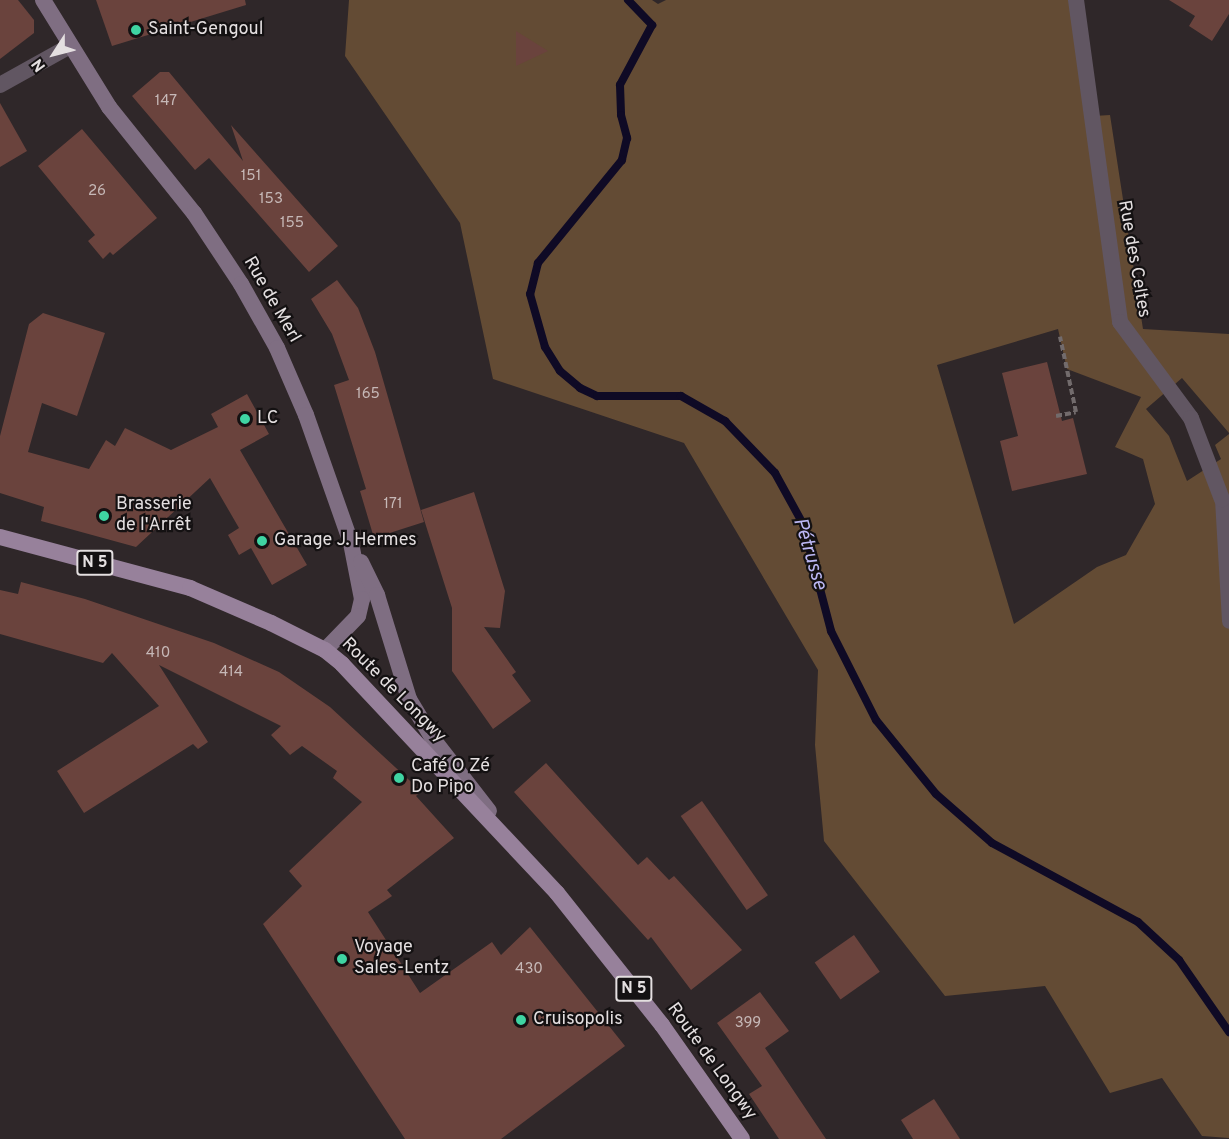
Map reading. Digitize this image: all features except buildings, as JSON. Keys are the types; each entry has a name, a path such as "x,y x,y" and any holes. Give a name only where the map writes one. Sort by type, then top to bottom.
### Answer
{"main road":[{"name":"Rue de Merl","path":"43,0 109,107 194,213 241,284 277,348 306,415 351,543 362,599 358,616 325,650"},
{"name":"Route de Longwy","path":"0,537 190,588 325,650 360,681 515,846 662,1025 742,1139"},
{"name":"N 5","path":"351,543 377,595 409,699 433,739 515,846"}],"street":[{"name":"Rue des Celtes","path":"1076,0 1120,322 1191,418 1222,499"},
{"path":"0,85 70,46"}],"lane":[{"path":"1222,499 1229,621"}],"path":[{"path":"1056,416 1076,412 1060,337"}],"shaded area":[{"path":"349,0 652,0 658,4 666,0 1076,0 1094,116 1110,115 1143,329 1229,334 1229,433 1182,378 1146,409 1169,436 1187,481 1221,459 1215,445 1229,434 1229,1138 1202,1136 1162,1078 1110,1093 1045,986 945,996 824,841 815,745 818,670 684,443 493,379 460,223 345,56","holes":["1058,329 1067,369 1141,397 1115,447 1143,459 1155,504 1126,555 1097,567 1014,624 937,365"]}],"waterway":[{"name":"Pétrusse","path":"628,0 652,25 620,85 621,115 627,138 622,160 538,263 530,294 545,347 560,371 580,388 597,396 681,396 725,421 775,473 803,524 831,631 876,720 936,794 992,843 1138,922 1179,960 1229,1032"}],"place":[{"name":"Saint-Gengoul","path":"136,30"},
{"name":"LC","path":"245,419"},
{"name":"Brasserie de l'Arrêt","path":"104,516"},
{"name":"Garage J. Hermes","path":"262,541"},
{"name":"Café O Zé Do Pipo","path":"399,778"},
{"name":"Voyage Sales-Lentz","path":"342,959"},
{"name":"Cruisopolis","path":"521,1020"}]}
